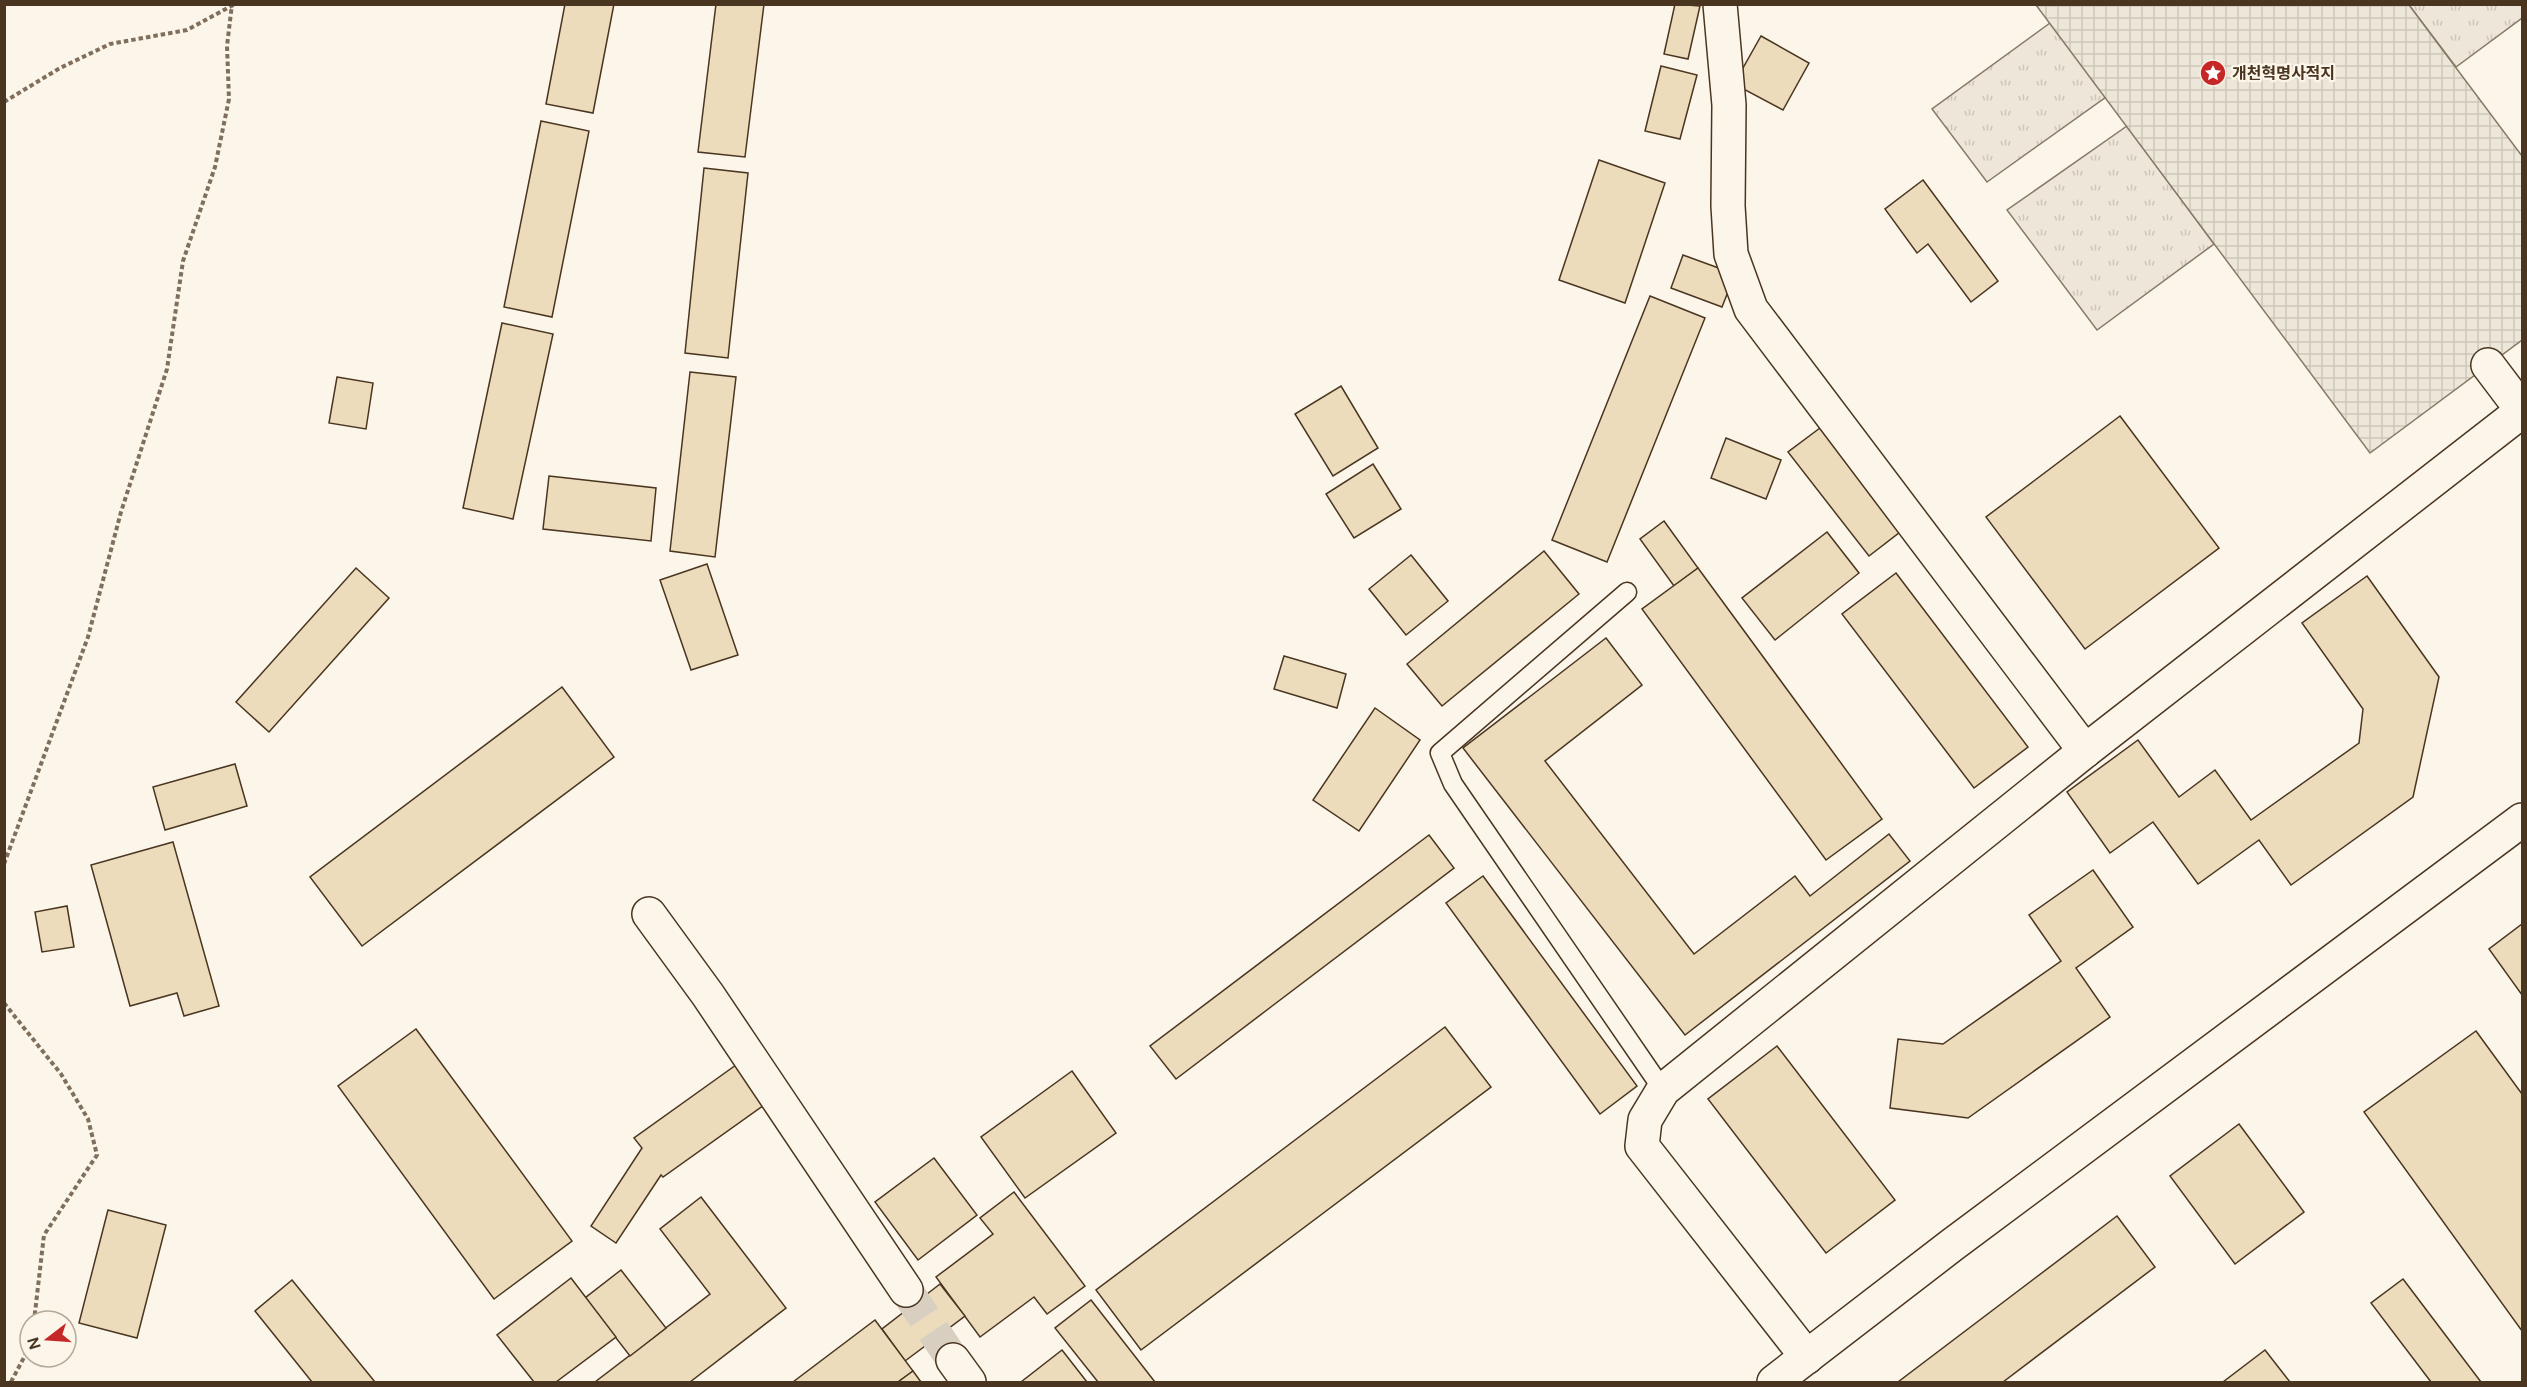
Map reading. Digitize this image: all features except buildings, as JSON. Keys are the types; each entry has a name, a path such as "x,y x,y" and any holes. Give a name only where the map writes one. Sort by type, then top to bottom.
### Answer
{"street":[{"path":"1720,4 1728,105 1728,206 1731,254 1751,309 2085,751"},
{"path":"1807,1357 1642,1146 1645,1120 1664,1090 2085,751 2523,410 2488,365"},
{"path":"1774,1383 1952,1245 2523,820"},
{"path":"649,914 708,995 906,1290"}],"lane":[{"path":"1627,592 1440,753 1453,784 1664,1090"}],"path":[{"path":"4,102 60,68 110,44 187,30 233,5"},
{"path":"4,864 88,638 121,512 167,369 183,261 215,167 229,99 227,46 233,5"},
{"path":"4,1003 61,1074 88,1119 97,1155 45,1235 36,1309"},
{"path":"11,1383 19,1369"}],"green space":[{"path":"2409,5 2522,5 2522,18 2456,67"},
{"path":"2050,23 2106,97 1987,182 1932,109"},
{"path":"2127,126 2214,244 2097,330 2007,210"}],"shaded area":[{"path":"2036,5 2409,5 2522,156 2522,340 2370,453"}],"tunnel":[{"path":"906,1290 953,1360"}],"place":[{"name":"개천혁명사적지","path":"2213,73"}]}
